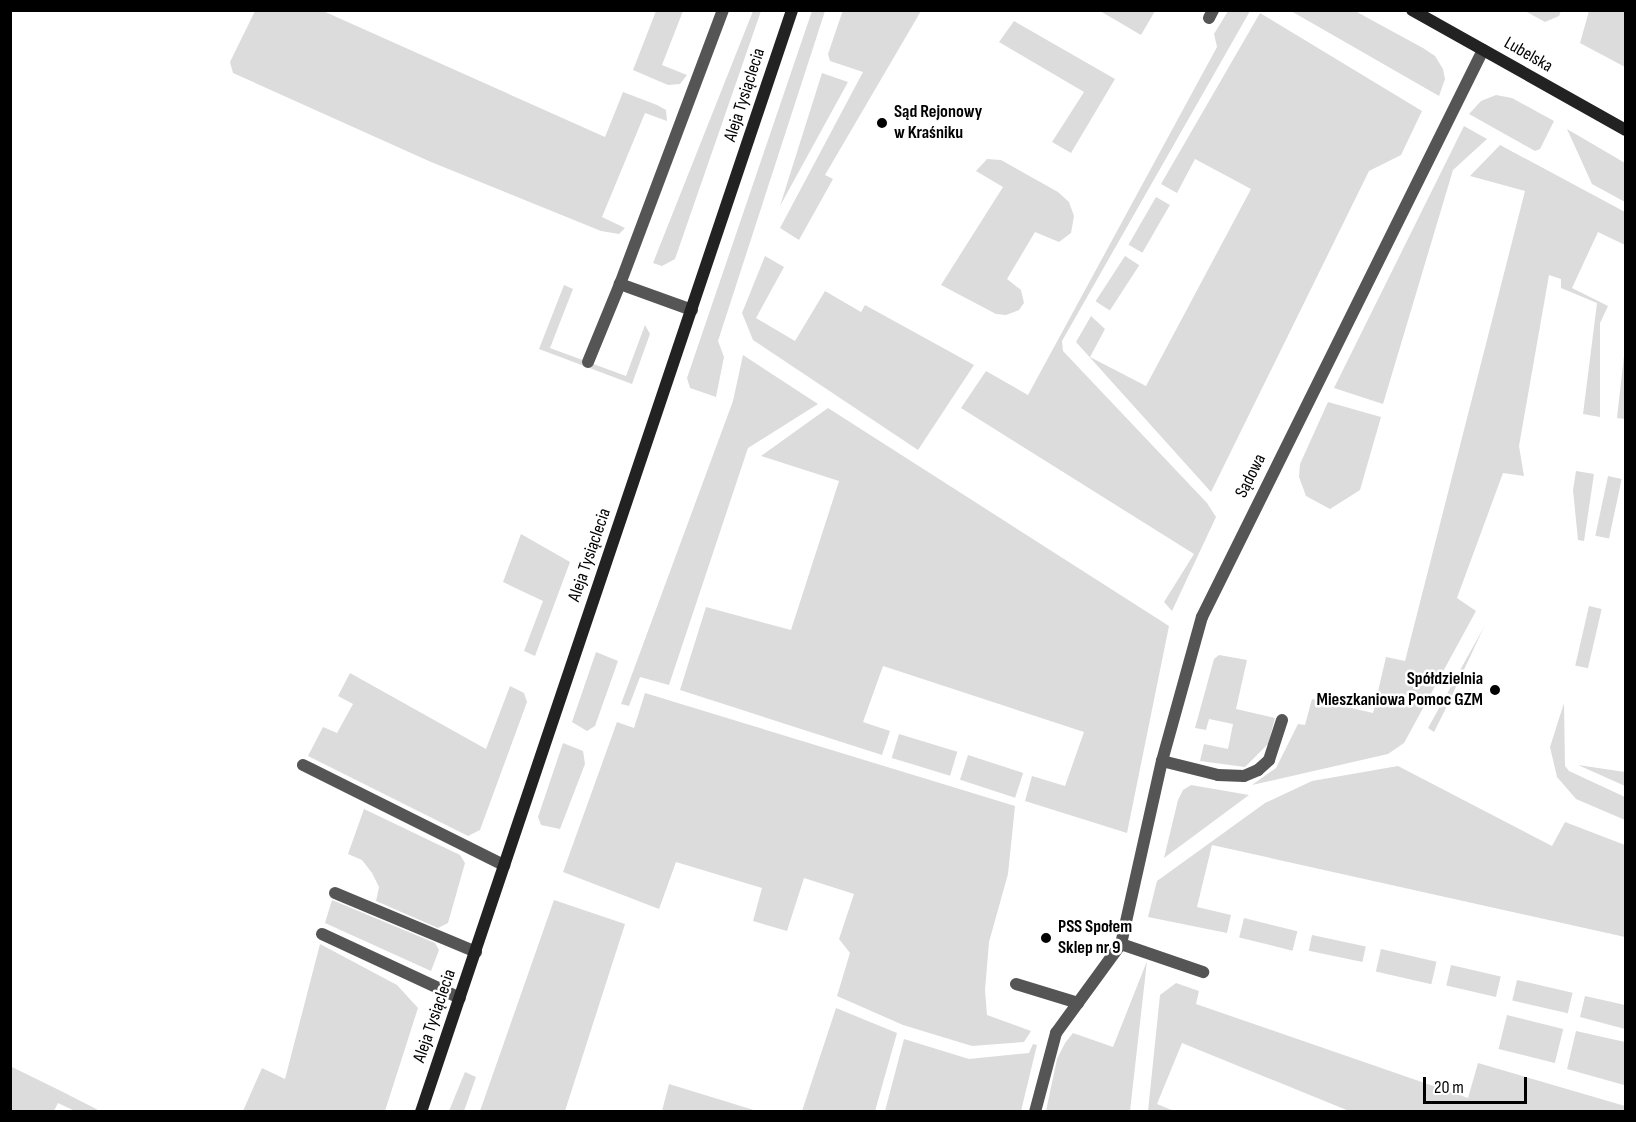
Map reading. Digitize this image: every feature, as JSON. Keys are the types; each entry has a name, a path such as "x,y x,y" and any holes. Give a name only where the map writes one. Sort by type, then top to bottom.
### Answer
{"street":[{"path":"588,362 620,284 723,10"},
{"name":"Aleja Tysiąclecia","path":"421,1112 792,10"},
{"name":"Lubelska","path":"1412,10 1626,130"},
{"name":"Sądowa","path":"1121,944 1162,761 1202,617 1483,50"},
{"path":"620,284 692,310"},
{"path":"1162,761 1218,775 1244,776 1258,770 1269,760 1282,720"},
{"path":"303,765 504,865"},
{"path":"335,893 476,952"},
{"path":"322,934 460,998"},
{"path":"1035,1112 1056,1033 1121,944 1203,972"},
{"path":"1016,984 1078,1003"}],"shaded area":[{"path":"843,10 921,11 825,175 833,179 799,240 780,228 863,72 830,61 828,54"},
{"path":"255,11 323,11 605,137 623,92 666,110 667,121 645,113 602,217 625,228 619,234 601,231 431,162 233,73 230,62"},
{"path":"656,11 683,11 662,65 687,75 680,84 668,85 633,70"},
{"path":"753,11 761,11 675,259 662,266 653,263"},
{"path":"812,11 825,11 718,341 724,357 716,397 690,388 687,378"},
{"path":"1100,11 1155,11 1141,35"},
{"path":"1228,11 1250,11 1062,341 1063,351 1207,503 1216,517 1172,611 1164,602 1194,554 961,408 986,371 1028,395 1217,47 1214,34"},
{"path":"1291,11 1355,11 1423,48 1435,56 1443,69 1445,79 1439,96"},
{"path":"1525,11 1561,11 1559,16 1545,22"},
{"path":"1589,11 1625,11 1625,67 1580,43"},
{"path":"1260,13 1422,111 1401,155 1369,171 1211,492 1076,342 1091,316 1105,329 1090,357 1146,386 1251,189 1195,159 1177,193 1161,184"},
{"path":"1014,21 1115,79 1071,153 1052,142 1084,92 999,42"},
{"path":"822,73 848,82 780,206"},
{"path":"1496,95 1512,98 1554,121 1540,149 1535,151 1469,114 1481,101"},
{"path":"1464,126 1487,139 1453,170 1383,404 1334,388"},
{"path":"1567,129 1625,163 1625,202 1592,184"},
{"path":"1500,145 1625,212 1625,245 1598,232 1572,288 1608,306 1600,323 1600,417 1583,414 1597,303 1561,288 1561,279 1549,275 1519,446 1524,476 1503,473 1457,598 1476,611 1404,743 1388,754 1252,785 1276,768 1298,724 1305,725 1312,699 1373,713 1386,657 1405,661 1525,191 1470,176"},
{"path":"987,159 1001,160 1058,192 1069,202 1074,216 1071,233 1059,242 1035,232 1007,279 1021,290 1024,303 1019,310 1006,315 996,314 941,285 1003,187 976,171"},
{"path":"1156,197 1170,205 1142,253 1128,245"},
{"path":"765,256 784,267 756,318 795,341 825,291 861,312 865,305 974,365 918,450 753,340 742,313"},
{"path":"1125,256 1139,265 1110,311 1096,301"},
{"path":"564,285 573,289 550,348 626,376 645,325 650,334 632,384 539,349"},
{"path":"1625,347 1625,419 1617,418"},
{"path":"743,355 818,404 748,448 669,685 640,677 629,706 621,704 733,401"},
{"path":"1328,402 1381,417 1360,490 1330,509 1306,496 1299,477 1300,464"},
{"path":"828,408 1169,626 1127,833 1025,801 1032,776 1065,786 1084,732 883,666 863,722 890,731 882,755 680,690 706,607 791,630 839,481 761,456"},
{"path":"1576,471 1594,474 1584,541 1578,540 1573,490"},
{"path":"1608,476 1622,479 1609,539 1595,536"},
{"path":"521,534 570,562 535,656 524,651 543,601 503,582"},
{"path":"1589,606 1602,609 1588,668 1575,665"},
{"path":"1484,627 1447,706 1434,732 1428,728"},
{"path":"596,652 618,661 595,726 587,731 572,722"},
{"path":"1219,655 1247,660 1236,709 1275,718 1268,744 1245,767 1200,761 1204,744 1228,749 1233,724 1209,719 1206,730 1195,728 1214,659"},
{"path":"350,673 486,749 510,686 524,693 527,702 480,830 468,836 308,756 323,727 337,733 353,704 338,696"},
{"path":"645,693 1015,806 1008,874 989,942 985,990 987,1015 1031,1031 1024,1042 972,1046 903,1025 837,996 850,953 839,939 854,894 804,878 787,931 753,921 762,888 676,862 659,909 563,872 617,722 634,728"},
{"path":"1564,703 1565,766 1569,771 1625,797 1625,820 1576,799 1557,777 1550,747"},
{"path":"899,734 957,752 950,776 892,758"},
{"path":"563,743 583,751 585,764 560,829 541,825 538,817"},
{"path":"968,755 1023,773 1015,798 960,780"},
{"path":"1578,765 1625,772 1625,786"},
{"path":"1398,766 1552,846 1565,822 1625,845 1625,937 1212,845 1197,907 1231,915 1227,933 1148,917 1157,881 1265,803 1312,781"},
{"path":"1191,785 1249,795 1164,858 1178,800 1183,790"},
{"path":"364,809 460,855 465,863 448,923 438,928 376,901 379,887 372,873 362,860 348,854"},
{"path":"332,900 435,943 439,950 431,971 325,923"},
{"path":"554,900 625,924 565,1111 480,1111"},
{"path":"1244,918 1297,931 1293,951 1239,937"},
{"path":"1312,935 1366,946 1362,962 1309,951"},
{"path":"320,944 397,985 418,1008 385,1111 243,1111 262,1068 285,1079"},
{"path":"1381,949 1437,962 1431,984 1376,971"},
{"path":"1147,961 1130,1111 1046,1111 1057,1059 1065,1043 1073,1033 1113,1047"},
{"path":"1451,965 1501,976 1496,997 1446,985"},
{"path":"1517,980 1573,993 1568,1013 1512,1000"},
{"path":"1176,983 1199,991 1196,1004 1468,1098 1478,1063 1625,1106 1625,1111 1349,1111 1182,1043 1157,1104 1174,1111 1148,1111 1160,995"},
{"path":"1585,996 1625,1005 1625,1029 1580,1017"},
{"path":"836,1008 897,1033 875,1111 802,1111"},
{"path":"1507,1015 1563,1029 1555,1063 1499,1049"},
{"path":"1576,1031 1625,1042 1624,1085 1567,1069"},
{"path":"904,1039 969,1059 1029,1053 1033,1044 1037,1045 1021,1111 885,1111"},
{"path":"10,1066 100,1111 75,1111 58,1103 54,1111 11,1111"},
{"path":"465,1072 476,1077 464,1111 449,1111"},
{"path":"669,1084 757,1111 662,1111"}],"place":[{"name":"Sąd Rejonowy w Kraśniku","path":"882,123"},
{"name":"Spółdzielnia Mieszkaniowa Pomoc GZM","path":"1495,690"},
{"name":"PSS Społem Sklep nr 9","path":"1046,938"}]}
